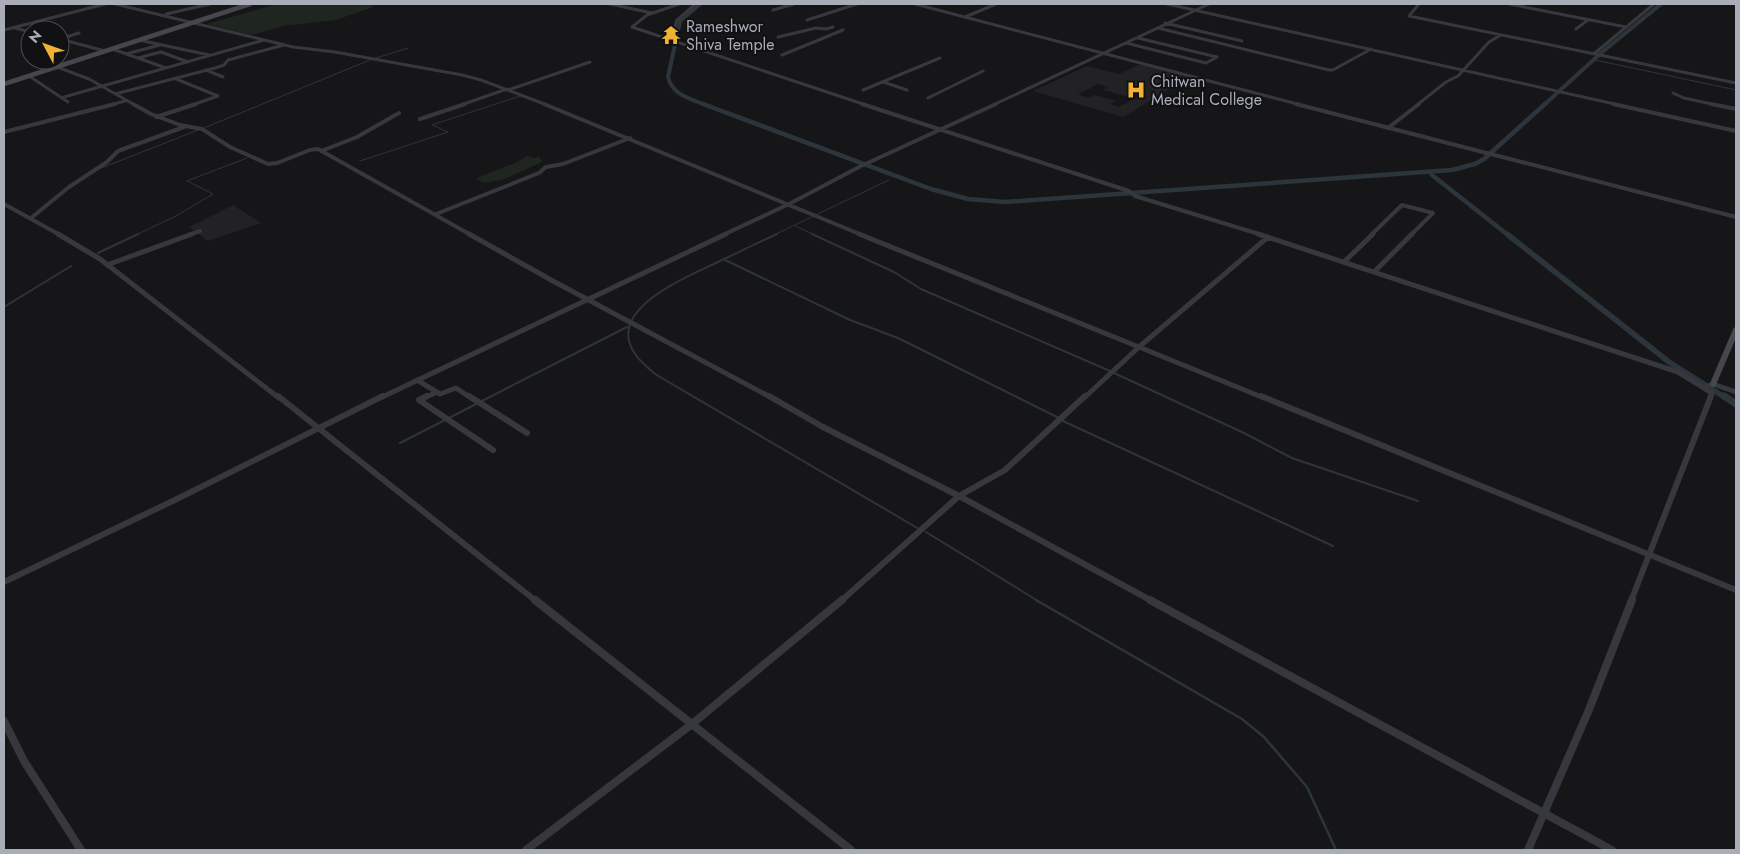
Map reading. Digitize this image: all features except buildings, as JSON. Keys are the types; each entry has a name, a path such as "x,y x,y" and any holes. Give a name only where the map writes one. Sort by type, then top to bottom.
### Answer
{"main road":[{"path":"70,63 250,4"},
{"path":"4,84 48,70"},
{"path":"1710,385 1736,330"}],"street":[{"path":"4,30 104,4"},
{"path":"115,4 284,45 335,52 462,75 508,89 817,215 880,243 1648,556 1736,590"},
{"path":"164,15 210,4"},
{"path":"610,4 652,13"},
{"path":"679,4 652,13 632,27 1133,194 1678,372 1710,385 1736,392"},
{"path":"673,40 678,20 695,4"},
{"path":"773,10 794,4"},
{"path":"807,20 857,4"},
{"path":"915,4 1483,153 1736,217"},
{"path":"965,17 996,4"},
{"path":"1167,4 1736,131"},
{"path":"4,582 179,498 316,428 789,204 862,166 1209,4"},
{"path":"1419,4 1409,16 1736,83"},
{"path":"1509,4 1626,27"},
{"path":"1597,54 1654,4"},
{"path":"1576,29 1588,20"},
{"path":"1165,23 1242,41"},
{"path":"13,27 20,29"},
{"path":"778,37 816,28 826,29 833,27"},
{"path":"1158,28 1330,70 1371,49"},
{"path":"782,54 843,30"},
{"path":"70,36 79,33"},
{"path":"1388,128 1465,69 1489,42 1501,35"},
{"path":"1126,43 1206,63 1217,57 1138,38"},
{"path":"138,40 211,56"},
{"path":"64,97 265,40"},
{"path":"70,42 106,51"},
{"path":"126,54 162,45"},
{"path":"114,94 176,79 224,65 226,61 284,45"},
{"path":"112,49 166,68"},
{"path":"138,58 161,52 188,62"},
{"path":"863,90 940,58"},
{"path":"420,119 590,62"},
{"path":"67,70 156,116 185,126 202,129 230,147 268,164 277,163 310,150 318,149 588,300 823,427 959,496 1612,850"},
{"path":"206,70 223,77"},
{"path":"928,98 984,70"},
{"path":"29,76 64,97 68,102"},
{"path":"156,116 218,96 176,79"},
{"path":"883,82 907,90"},
{"path":"1673,93 1684,98 1736,109"},
{"path":"4,132 125,101"},
{"path":"321,151 356,137 399,113"},
{"path":"31,218 36,216 68,187 107,162 118,151 185,126"},
{"path":"436,214 539,173 541,170 563,164 630,138"},
{"path":"4,204 94,254 851,850"},
{"path":"1344,262 1402,205 1433,213 1374,272"},
{"path":"108,265 200,231"},
{"path":"526,850 692,724 817,622 959,496 1005,470 1139,347 1268,237"},
{"path":"417,380 440,394 456,388 527,433"},
{"path":"1528,850 1546,813 1588,712 1712,393 1710,385"},
{"path":"437,392 419,400 493,450"},
{"path":"4,721 24,761 81,850"}],"shaded area":[{"path":"277,4 371,4 373,7 336,20 283,26 251,35 207,24"},
{"name":"Chitwan Medical College","path":"1141,64 1190,77 1123,117 1033,91 1087,66 1119,74","holes":["1098,84 1108,87 1103,90 1125,96 1131,93 1139,96 1119,107 1110,104 1116,101 1094,95 1088,98 1078,94"]},
{"path":"527,156 535,158 539,156 542,162 505,179 485,183 477,180 479,177 515,163"},
{"path":"233,205 261,223 208,241 189,227"}],"waterway":[{"path":"700,4 680,21 668,77 670,83 678,92 706,105"},
{"path":"1544,105 1601,53 1661,4"},
{"path":"376,58 408,48"},
{"path":"204,128 370,60"},
{"path":"1595,60 1736,90"},
{"path":"360,161 448,132 432,125 520,96"},
{"path":"703,104 931,189 968,199 1005,202 1452,170 1475,164 1484,159 1545,104"},
{"path":"99,169 198,130"},
{"path":"136,235 176,216 213,194 187,181 247,158"},
{"path":"1432,175 1508,235"},
{"path":"774,235 889,180"},
{"path":"795,226 815,235"},
{"path":"98,253 138,234"},
{"path":"777,234 691,274 660,292 646,303 635,314 629,327 629,341 633,351 655,374 919,529"},
{"path":"812,234 894,272 921,289 1110,371"},
{"path":"1507,234 1669,362 1726,398"},
{"path":"725,260 850,320 898,338 1059,418"},
{"path":"4,307 71,266"},
{"path":"482,401 627,327"},
{"path":"1114,373 1244,433 1292,458 1418,501"},
{"path":"1724,396 1736,404"},
{"path":"449,418 478,403"},
{"path":"400,443 445,420"},
{"path":"1063,421 1333,546"},
{"path":"926,532 1038,601"},
{"path":"1036,600 1242,719 1264,737 1307,787 1336,850"}],"place":[{"name":"Rameshwor Shiva Temple","path":"671,35"},
{"name":"Chitwan Medical College","path":"1136,90"}]}
